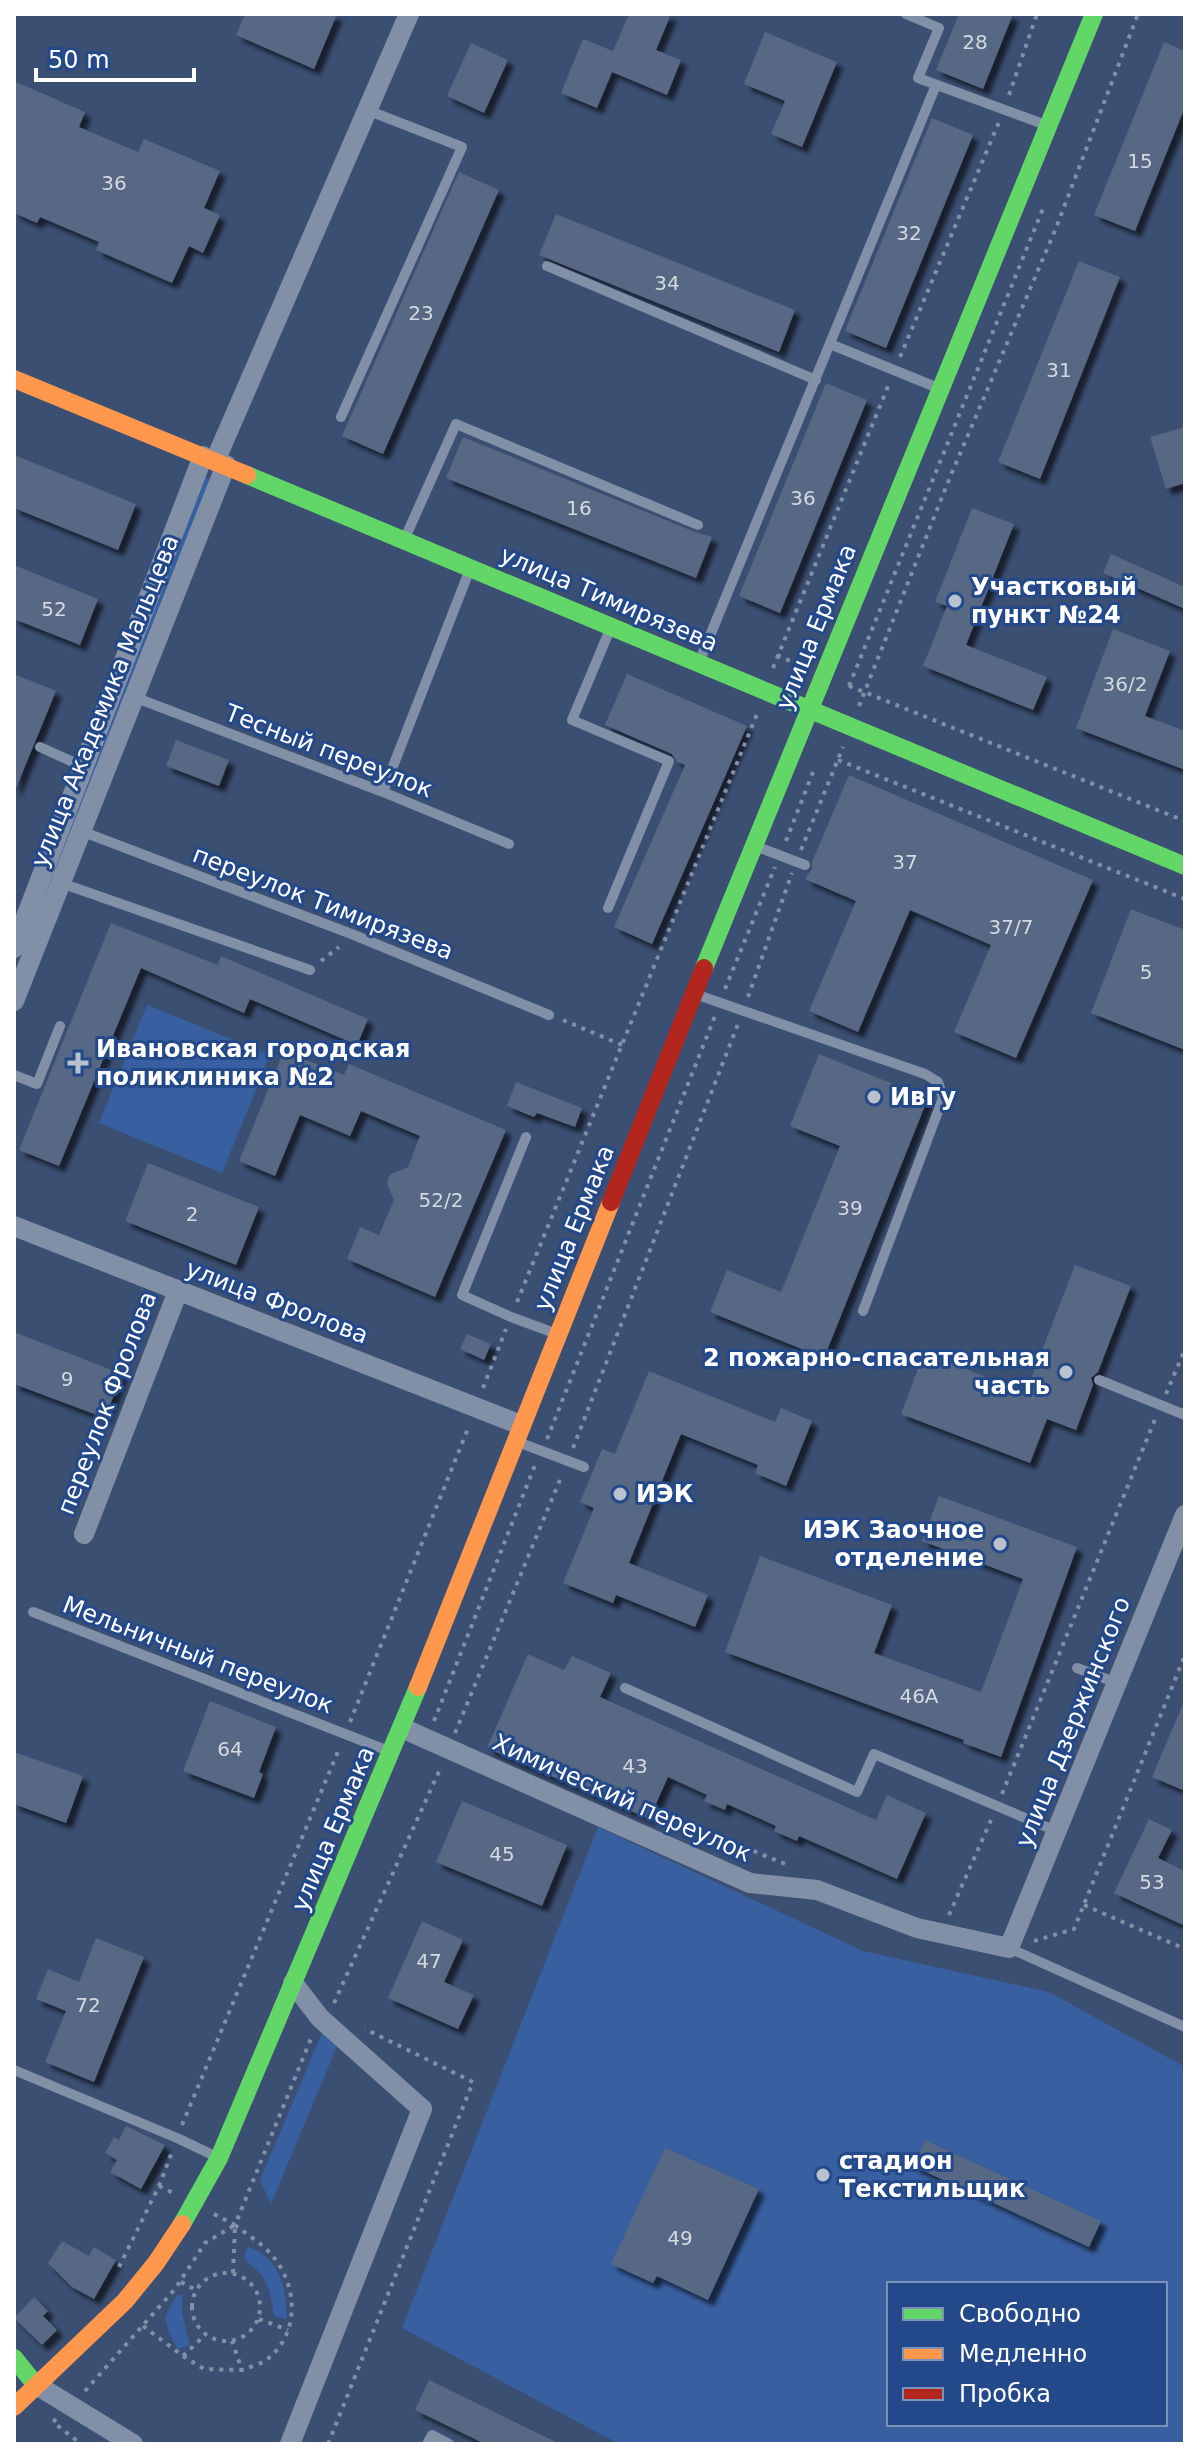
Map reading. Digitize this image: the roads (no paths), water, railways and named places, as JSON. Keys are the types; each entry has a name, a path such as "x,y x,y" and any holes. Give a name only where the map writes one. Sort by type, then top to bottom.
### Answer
{"main road":[{"name":"улица Ермака","path":"14,2407 137,2287 195,2204 219,2158 392,1753 753,845 1094,14"},
{"name":"улица Тимирязева","path":"14,379 612,625 1185,866"},
{"path":"14,2358 35,2384"}],"street":[{"name":"улица Академика Мальцева","path":"14,1001 51,879 81,831 134,697 215,461 409,14"},
{"path":"14,948 51,879 84,767 215,461"},
{"name":"улица Фролова","path":"14,1226 475,1407 518,1433"},
{"name":"переулок Фролова","path":"84,1534 178,1291"},
{"name":"улица Дзержинского","path":"1009,1948 1185,1515"},
{"name":"Химический переулок","path":"402,1728 750,1883 817,1890 917,1928 1009,1948"},
{"path":"290,2444 422,2109 320,2018 293,1983"},
{"path":"35,2384 133,2444"}],"lane":[{"path":"906,14 939,28 918,78 1048,126"},
{"path":"700,662 936,85"},
{"path":"341,417 462,147 367,110"},
{"path":"547,266 816,380"},
{"path":"830,344 940,389"},
{"path":"404,540 456,424 698,525"},
{"path":"383,792 470,567"},
{"path":"608,908 669,761 572,720 612,625"},
{"name":"Тесный переулок","path":"134,697 383,792 509,844"},
{"path":"40,747 84,767"},
{"name":"переулок Тимирязева","path":"81,831 354,935 549,1015"},
{"path":"753,845 805,865"},
{"path":"51,879 310,970"},
{"path":"694,993 925,1074 938,1082 943,1098 863,1311"},
{"path":"14,1075 37,1084 60,1026"},
{"path":"526,1137 462,1295 557,1334"},
{"path":"1099,1380 1185,1415"},
{"path":"518,1433 584,1467"},
{"name":"Мельничный переулок","path":"33,1612 392,1753"},
{"path":"1077,1668 1117,1683"},
{"path":"625,1688 857,1792 874,1754 1056,1831"},
{"name":"Химический переулок","path":"1009,1948 1185,2027"},
{"path":"14,2070 219,2158"},
{"path":"427,2444 432,2435 449,2444"}],"place":[{"name":"Участковый пункт №24","path":"955,601"},
{"name":"Ивановская городская поликлиника №2","path":"78,1063"},
{"name":"ИвГу","path":"874,1097"},
{"name":"2 пожарно-спасательная часть","path":"1066,1372"},
{"name":"ИЭК","path":"620,1494"},
{"name":"ИЭК Заочное отделение","path":"1000,1544"},
{"name":"стадион Текстильщик","path":"823,2175"}]}
